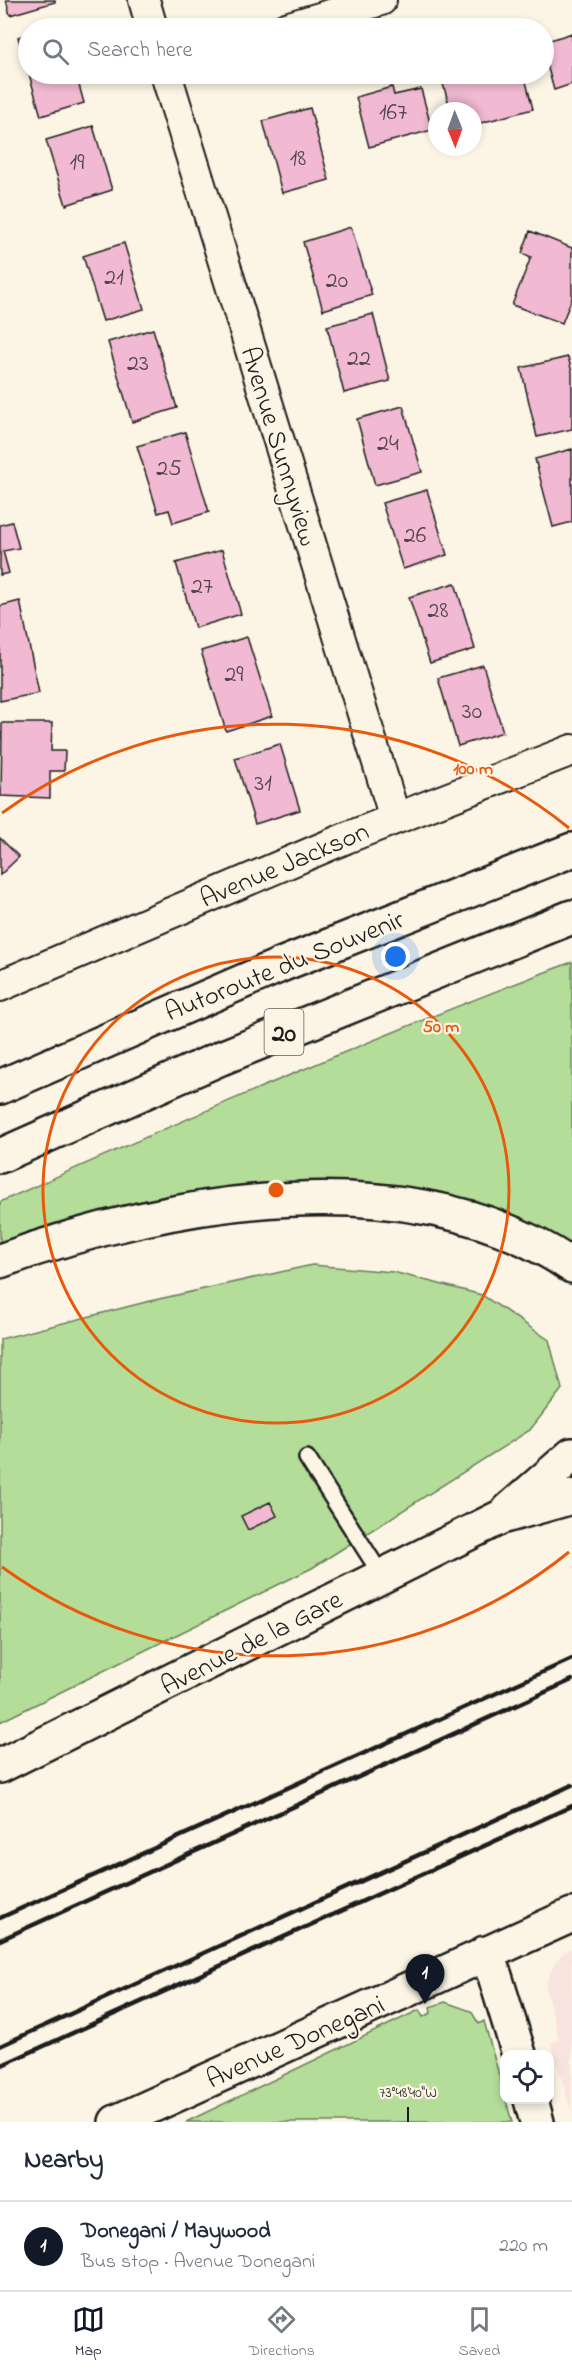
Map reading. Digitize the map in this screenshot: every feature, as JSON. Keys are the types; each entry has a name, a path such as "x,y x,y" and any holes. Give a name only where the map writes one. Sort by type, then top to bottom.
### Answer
{"main road":[{"name":"Autoroute du Souvenir","path":"0,1087 283,964 572,850"},
{"name":"20","path":"0,1156 221,1058 572,917"},
{"path":"0,1261 80,1234 151,1216 231,1204 311,1200 383,1202 460,1216 530,1241 572,1266"},
{"name":"Avenue de la Gare","path":"501,1517 572,1455"},
{"name":"Avenue de la Gare","path":"0,1766 501,1517 572,1497"},
{"name":"Avenue Donegani","path":"116,2122 572,1914"},
{"path":"485,1953 498,1985 518,2050"},
{"path":"532,2104 537,2122"}],"street":[{"path":"144,0 149,18"},
{"path":"320,18 381,0"},
{"name":"Avenue Sunnyview","path":"169,84 395,818"},
{"name":"Avenue Jackson","path":"0,986 395,818 572,750"}],"lane":[{"path":"307,1458 382,1576"}],"shaded area":[{"path":"572,1948 572,2114 551,2043 559,2039 545,1987 554,1964 564,1952"}],"green space":[{"path":"572,962 572,1252 419,1194 0,1249 0,1202 427,1018"},
{"path":"312,1265 393,1272 482,1295 549,1340 562,1389 530,1430 312,1568 0,1722 0,1339 150,1301"},
{"path":"445,2002 471,2011 479,2024 484,2021 500,2079 500,2104 507,2104 512,2122 186,2122 419,2010 423,2017 431,2013 430,2007"}],"building":[{"path":"6,0 55,0 55,2 10,15"},
{"path":"572,33 572,84 554,90 552,84 554,39"},
{"path":"32,84 79,84 84,103 41,116"},
{"path":"443,84 527,84 533,109 482,123 482,102 448,102"},
{"path":"392,87 394,95 421,89 428,115 428,131 369,147 356,97"},
{"path":"310,108 329,180 282,193 263,121"},
{"path":"93,126 112,190 66,205 46,140"},
{"path":"351,227 372,295 323,310 303,242"},
{"path":"530,231 572,248 572,298 562,323 512,305 531,257 522,253"},
{"path":"124,243 144,309 103,321 83,256"},
{"path":"373,314 390,381 344,393 327,326"},
{"path":"153,329 177,408 132,422 108,342"},
{"path":"568,357 572,372 572,429 537,437 521,368"},
{"path":"403,406 422,472 375,485 357,419"},
{"path":"185,432 209,512 173,523 169,510 158,513 137,446"},
{"path":"572,449 572,522 553,527 535,459"},
{"path":"427,490 447,555 403,569 382,503"},
{"path":"12,522 19,548 3,551 9,573 0,575 0,525"},
{"path":"222,550 241,614 195,628 176,563"},
{"path":"455,583 475,649 430,663 409,597"},
{"path":"20,601 39,693 0,701 0,606"},
{"path":"247,637 272,716 226,731 201,651"},
{"path":"483,665 503,732 458,746 438,678"},
{"path":"2,723 52,723 51,751 65,751 64,771 50,771 50,798 1,796"},
{"path":"280,744 300,810 255,824 235,758"},
{"path":"0,838 19,857 0,875"},
{"path":"270,1502 277,1516 248,1530 241,1516"}],"railway":[{"path":"0,1918 572,1659"},
{"path":"0,1940 572,1680"},
{"path":"0,2046 572,1785"},
{"path":"0,2066 572,1806"}],"place":[{"name":"Donegani / Maywood","path":"425,2004"}]}
